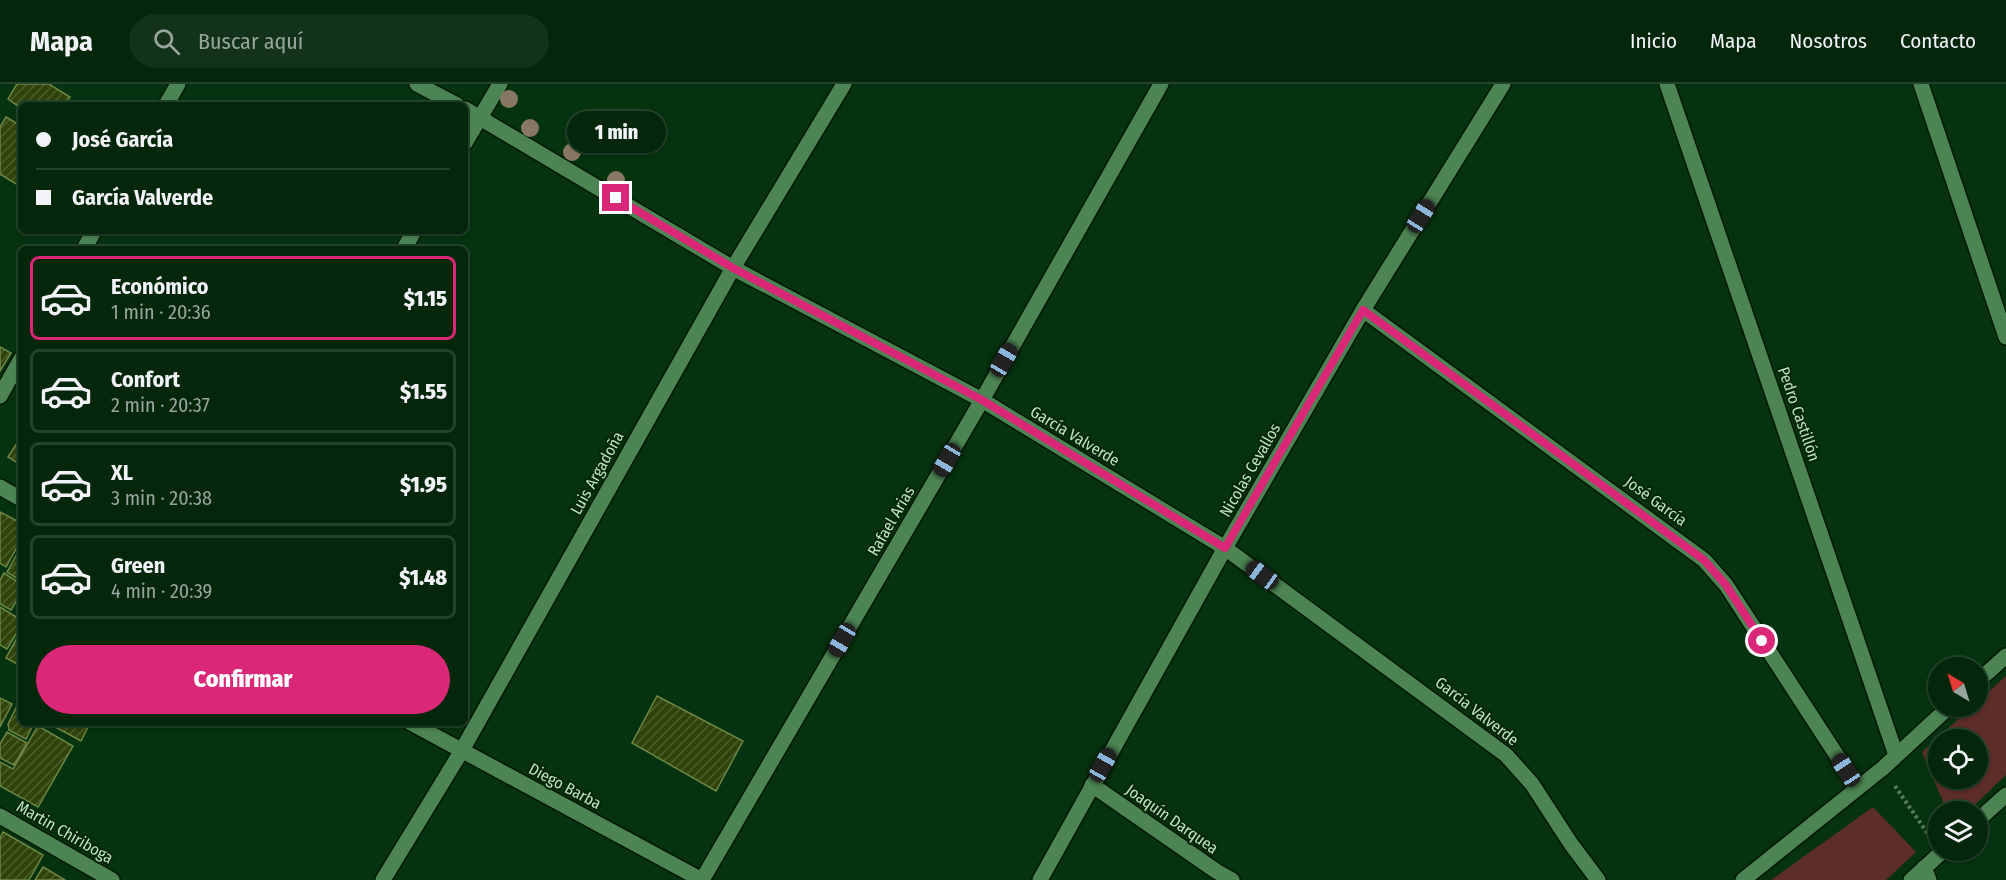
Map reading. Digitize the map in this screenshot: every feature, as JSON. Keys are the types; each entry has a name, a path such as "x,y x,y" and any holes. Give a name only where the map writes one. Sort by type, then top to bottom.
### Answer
{"street":[{"path":"168,102 178,84"},
{"path":"417,84 451,102"},
{"path":"468,138 501,84"},
{"name":"Luis Argadoña","path":"383,880 461,752 733,268 844,84"},
{"name":"Rafael Arias","path":"702,880 982,400 1161,84"},
{"name":"Nicolas Cevallos","path":"1040,880 1225,548 1363,310 1503,84"},
{"name":"Pedro Castillón","path":"1667,84 1896,755"},
{"path":"1921,84 2006,337"},
{"name":"García Valverde","path":"468,111 733,268 982,400 1225,548 1506,754 1532,784 1570,844 1598,880"},
{"name":"José García","path":"1363,310 1704,560 1726,585 1858,788"},
{"path":"0,396 18,364"},
{"path":"0,487 18,497"},
{"path":"1988,672 2006,656"},
{"path":"1743,880 1883,768 1938,717"},
{"name":"Diego Barba","path":"416,726 702,880"},
{"name":"Joaquín Darquea","path":"1092,785 1232,880"},
{"path":"1988,811 2006,795"},
{"name":"Martin Chiriboga","path":"0,816 112,880"},
{"path":"1911,880 1927,874"}],"path":[{"path":"1883,768 1928,832"}],"shaded area":[{"path":"2006,676 2006,775 1979,801 1943,801 1938,789 1988,789 1988,729 1948,729 1961,717 1988,717 1988,692"},
{"path":"1928,747 1928,766 1922,752"},
{"path":"1873,807 1916,852 1886,880 1771,880"}],"building":[{"path":"17,84 49,84 70,97 67,102 18,102 18,106 8,99"},
{"path":"6,117 18,124 18,185 0,174 0,127"},
{"path":"0,347 11,353 0,371"},
{"path":"18,442 18,463 8,457"},
{"path":"0,512 18,521 18,545 6,567 0,563"},
{"path":"18,552 18,579 7,572"},
{"path":"4,573 18,582 18,599 11,610 0,604 0,580"},
{"path":"0,607 18,618 18,631 7,649 0,645"},
{"path":"17,638 18,638 18,664 6,658"},
{"path":"657,696 743,741 716,791 632,743"},
{"path":"0,698 12,704 0,727"},
{"path":"18,704 18,726 32,726 26,739 9,730 8,724"},
{"path":"38,726 73,746 38,807 0,786 0,762 13,769"},
{"path":"54,726 88,726 81,741"},
{"path":"7,732 27,743 14,765 0,758 0,744"},
{"path":"3,832 43,855 29,880 0,880 0,838"},
{"path":"43,867 65,880 35,880"}],"route":[{"path":"616,198 733,268 982,400 1225,548 1363,310 1704,560 1726,585 1762,641"}]}
